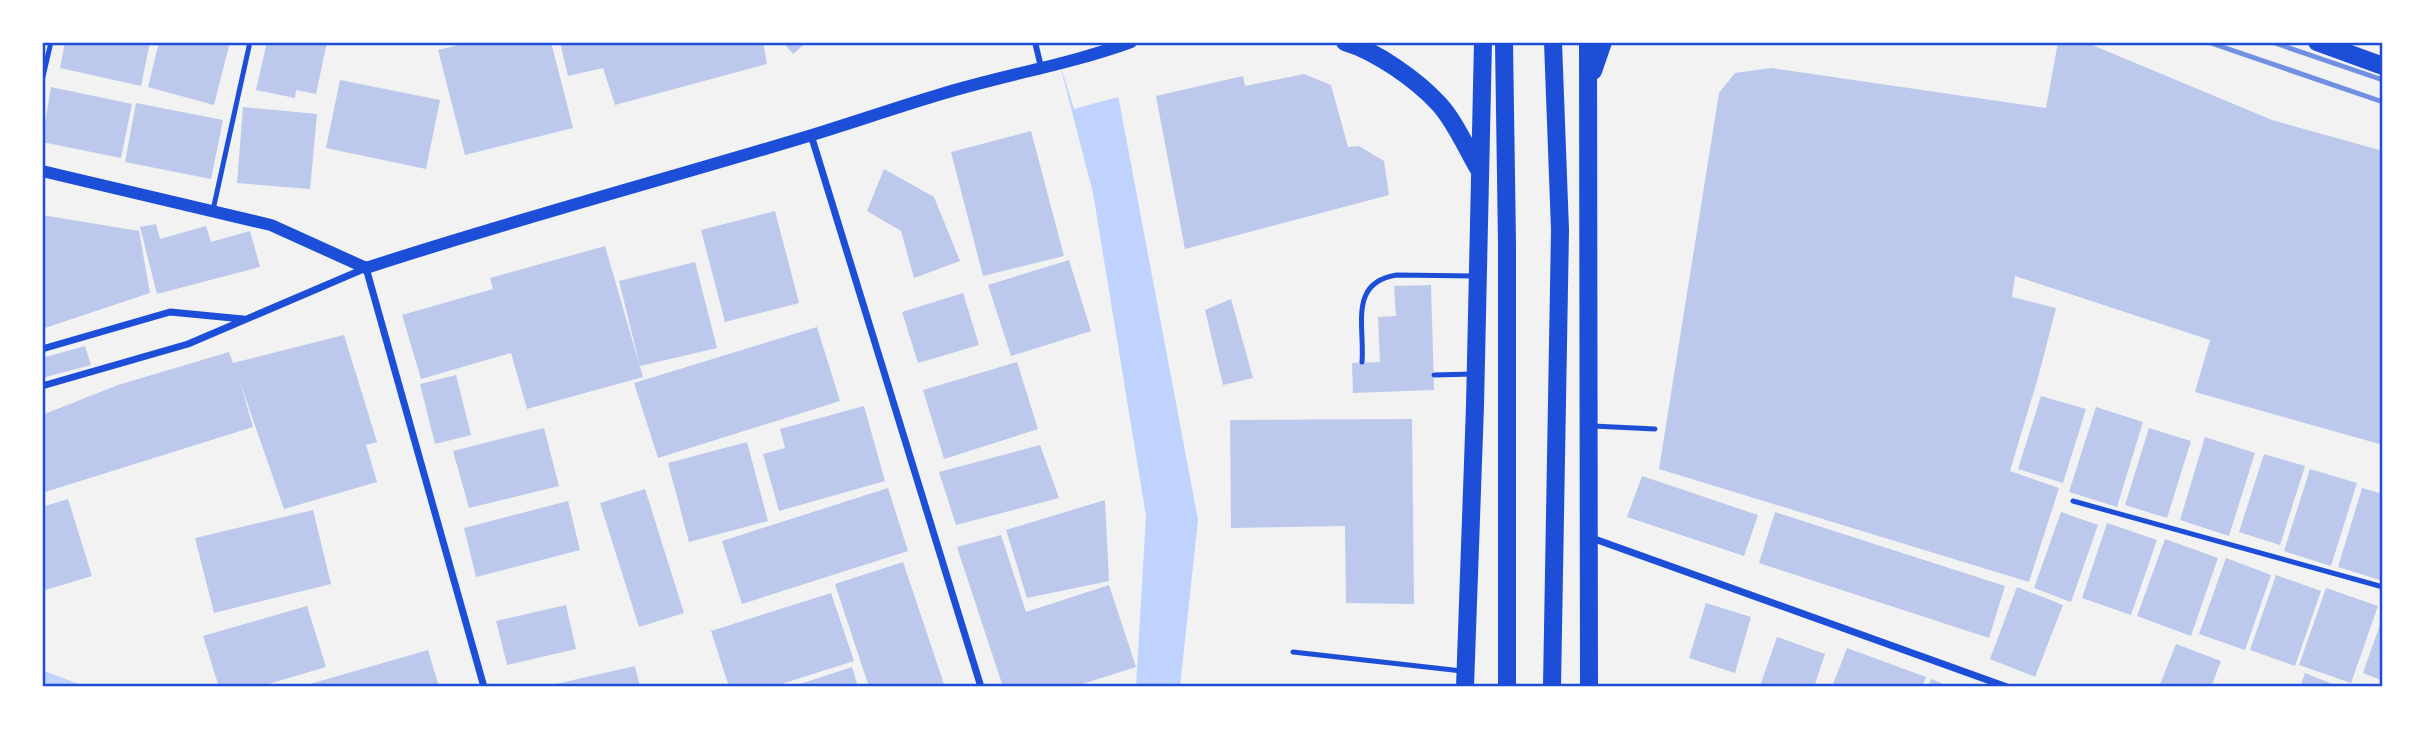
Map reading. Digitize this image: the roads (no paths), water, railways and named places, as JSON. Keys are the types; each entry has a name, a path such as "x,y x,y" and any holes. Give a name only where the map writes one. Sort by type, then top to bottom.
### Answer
{"main road":[{"path":"1345,42 1358,46 1401,71 1440,105 1479,169"},
{"path":"1465,679 1476,374 1483,42"},
{"path":"1504,42 1507,687"},
{"path":"1552,687 1560,230 1553,42"},
{"path":"1588,42 1589,687"},
{"path":"1590,81 1603,42"},
{"path":"2317,42 2383,66"}],"street":[{"path":"1035,42 1041,67"},
{"path":"42,386 188,344 366,268 461,237 811,135 940,94 1041,67 1059,65 1131,42"},
{"path":"811,135 981,687"},
{"path":"42,171 271,225 366,268 484,687"},
{"path":"42,349 170,312 244,319"},
{"path":"1589,536 2007,687"}],"lane":[{"path":"42,81 51,42"},
{"path":"213,211 250,42"},
{"path":"1362,362 1364,295 1374,283 1384,277 1397,275 1478,276"},
{"path":"1434,374 1476,374"},
{"path":"1590,426 1655,429"},
{"path":"2073,501 2383,587"},
{"path":"1293,652 1465,679"}],"water":[{"path":"1054,42 1108,42 1198,520 1180,687 1136,687 1146,516 1093,193"},
{"path":"42,670 87,687 42,687"}],"railway":[{"path":"2208,42 2383,102"},
{"path":"2272,42 2383,80"}]}
